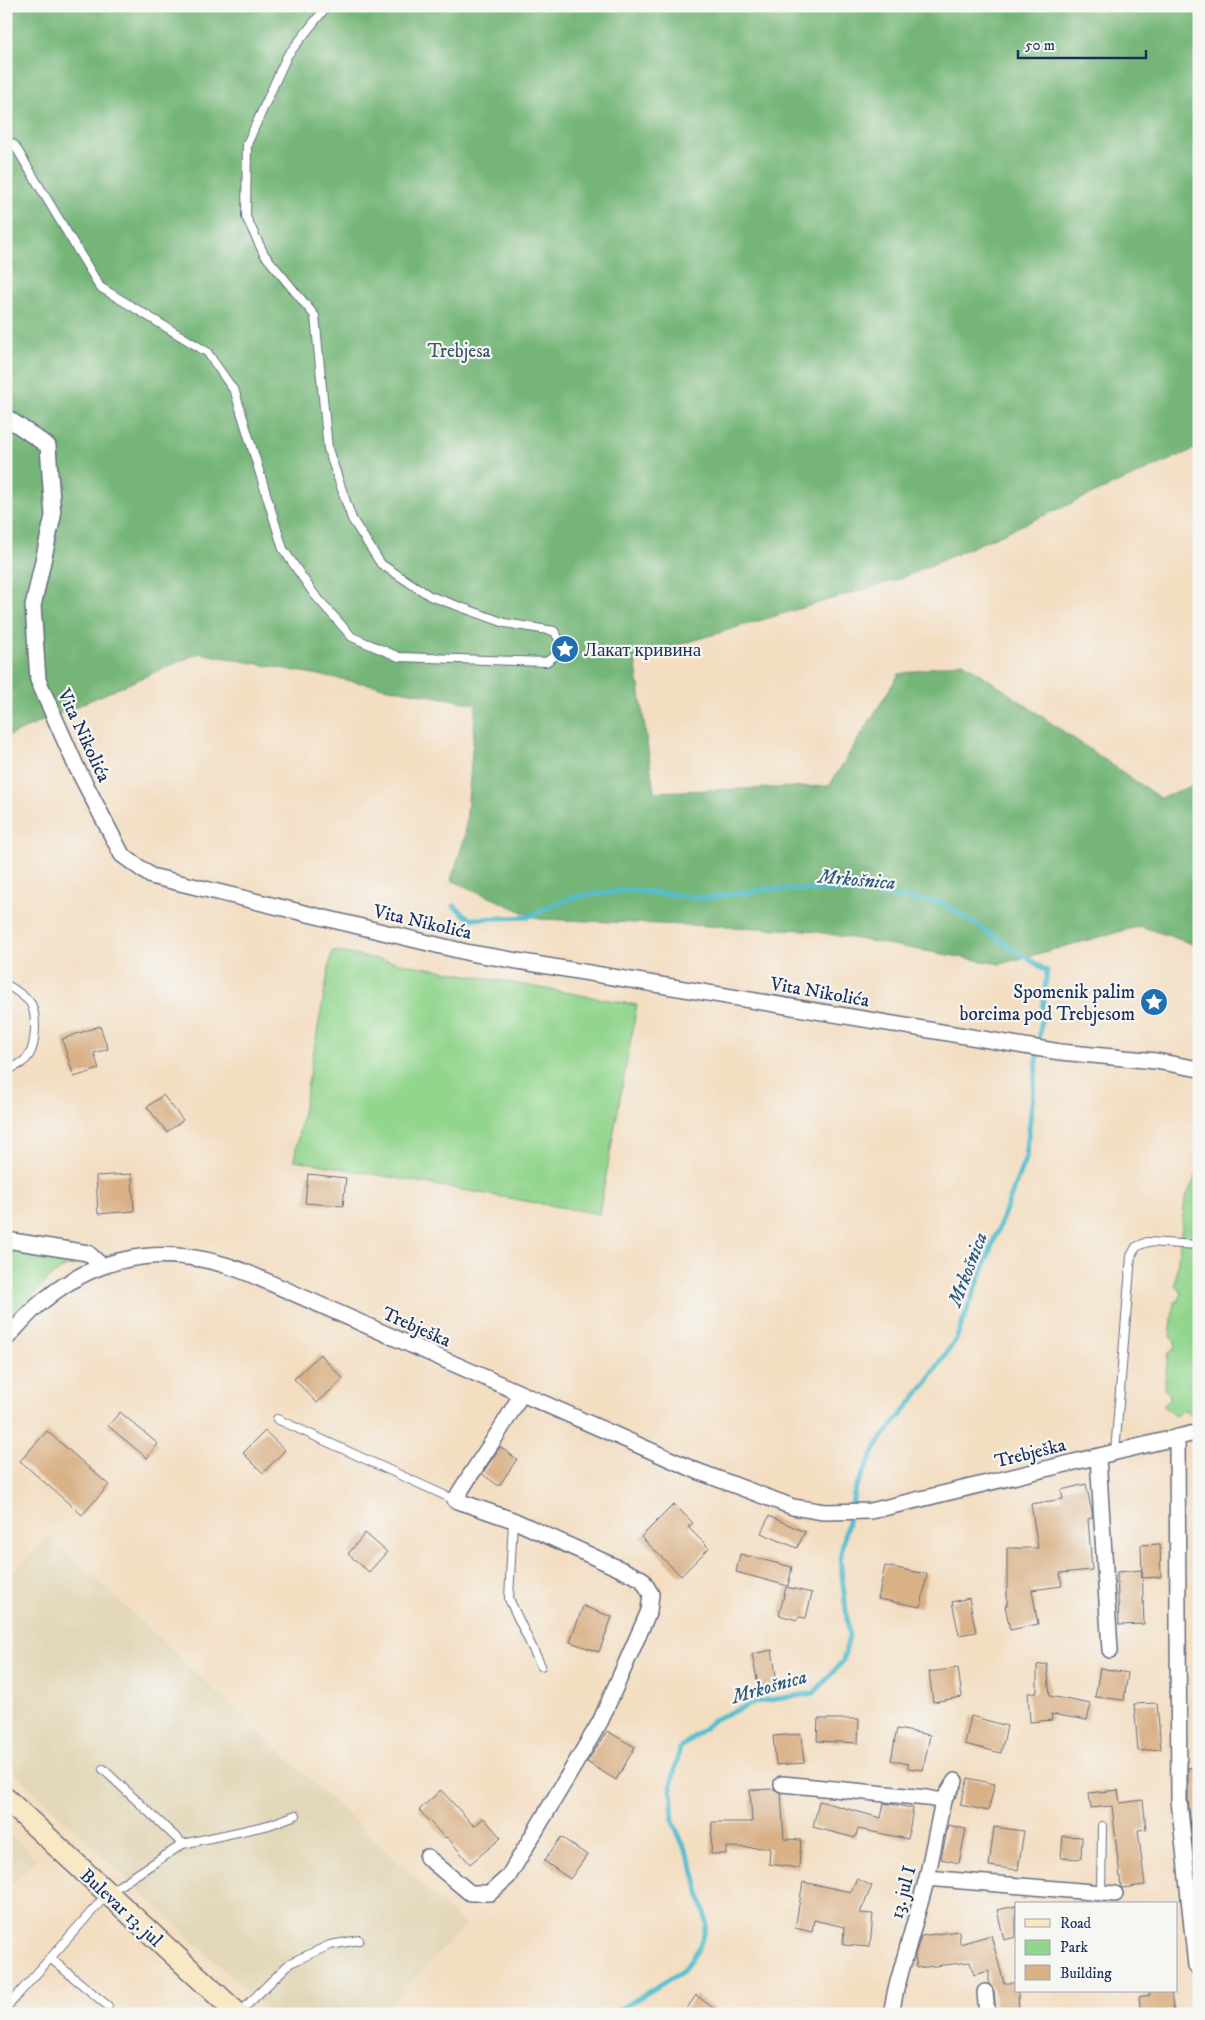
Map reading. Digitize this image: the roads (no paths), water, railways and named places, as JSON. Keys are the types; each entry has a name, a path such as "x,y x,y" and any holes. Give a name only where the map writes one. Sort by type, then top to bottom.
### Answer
{"street":[{"name":"Vita Nikolića","path":"6,417 48,446 53,516 33,606 38,680 76,766 122,855 151,876 480,954 1060,1052 1156,1061 1199,1069"},
{"path":"6,1240 88,1253 102,1266"},
{"name":"Trebješka","path":"6,1339 31,1312 53,1293 77,1277 102,1266 133,1258 165,1255 190,1256 219,1262 256,1276 697,1471 793,1507 824,1512 871,1511 1199,1432"},
{"path":"427,1857 470,1893 490,1893 508,1877 600,1722 649,1610 651,1594 642,1579 513,1520 455,1500 476,1464 511,1413 521,1394"},
{"path":"1176,1437 1179,1800 1196,1966"},
{"path":"1098,1456 1110,1650"},
{"name":"13. jul I","path":"891,2014 896,1989 927,1878 943,1801 955,1781"},
{"path":"782,1784 943,1801"},
{"name":"Bulevar 13. jul","path":"6,1800 238,2014"},
{"path":"927,1878 1108,1894"},
{"path":"985,1992 987,2014"}],"lane":[{"path":"6,139 15,146 100,287 207,352 236,392 283,548 314,594 352,637 399,657 546,662 565,648 554,631 505,623 430,596 381,564 352,519 328,449 315,316 264,254 246,217 247,144 287,56 327,6"},
{"path":"6,985 12,986 31,1004 36,1029 30,1055 14,1068 6,1070"},
{"path":"1115,1452 1131,1256 1136,1247 1147,1242 1199,1245"},
{"path":"277,1418 455,1500"},
{"path":"513,1520 509,1599 541,1666"},
{"path":"103,1769 183,1844"},
{"path":"6,2008 108,1894 183,1844 270,1825 296,1815"},
{"path":"1102,1826 1108,1894"},
{"path":"238,2014 290,1963 330,1945 359,1940"},
{"path":"50,1958 108,2006"}],"waterway":[{"name":"Mrkošnica","path":"454,906 470,919 528,917 573,897 628,890 706,898 768,889 845,891 943,903 1047,971 1026,1157 956,1339 925,1385 879,1442 855,1489 840,1558 849,1636 843,1661 814,1693 757,1702 715,1719 680,1748 671,1786 673,1822 692,1865 707,1924 699,1948 683,1971 612,2014"}],"place":[{"name":"Лакат кривина","path":"565,649"},
{"name":"Spomenik palim borcima pod Trebjesom","path":"1154,1002"}],"park label":[{"name":"Trebjesa","path":"459,350"}]}
